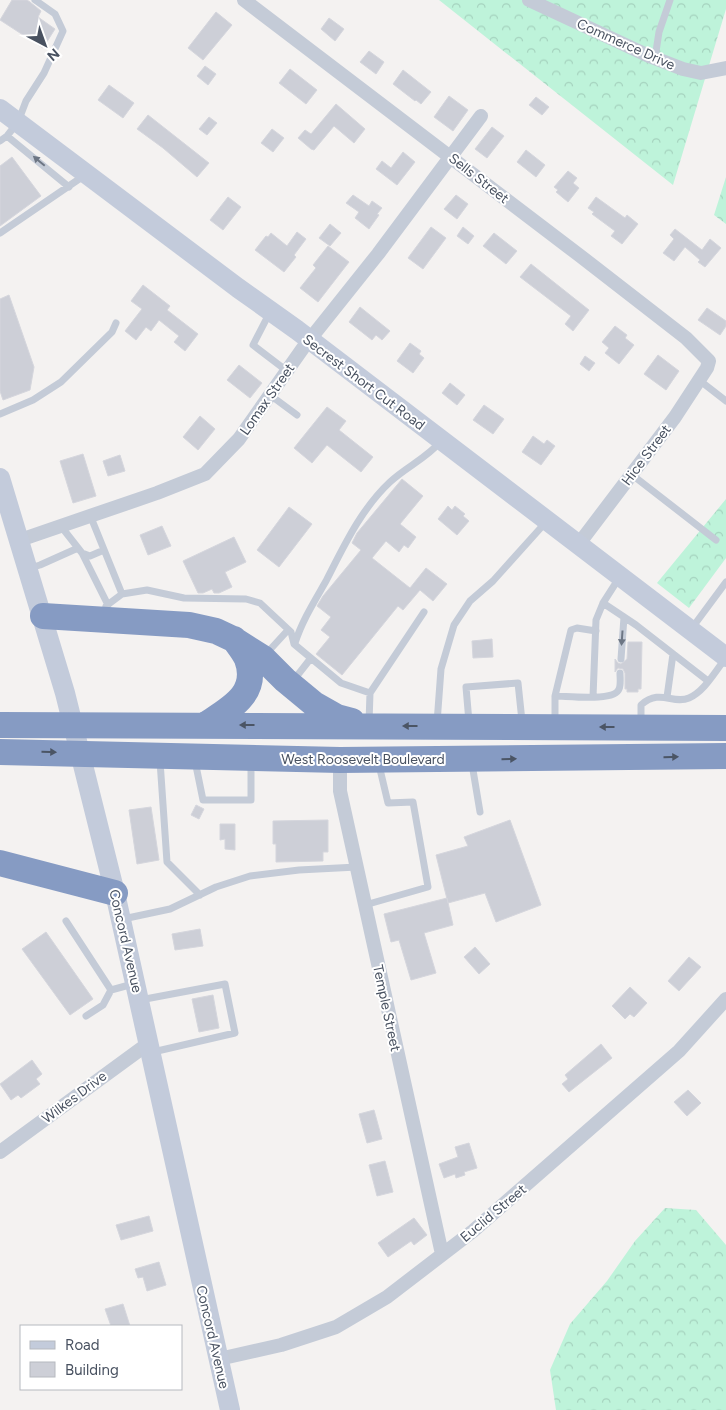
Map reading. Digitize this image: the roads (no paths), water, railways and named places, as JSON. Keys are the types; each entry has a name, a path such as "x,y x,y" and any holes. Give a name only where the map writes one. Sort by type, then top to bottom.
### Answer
{"highway":[{"path":"43,616 105,612 216,631 248,652 272,683 288,682 314,704 337,717 367,726"},
{"path":"205,725 232,707 246,694 250,678 248,652"},
{"path":"0,725 726,728"},
{"name":"West Roosevelt Boulevard","path":"0,752 340,760 726,756"},
{"path":"0,863 115,893"}],"street":[{"name":"Sells Street","path":"244,0 686,338 710,360"},
{"name":"Commerce Drive","path":"529,0 683,69 701,73 726,68"},
{"name":"Secrest Short Cut Road","path":"0,109 13,129 87,174 726,657"},
{"name":"Lomax Street","path":"20,540 157,493 205,474 239,439 309,340 378,254 480,116"},
{"name":"Hice Street","path":"578,545 675,416 710,360"},
{"name":"Concord Avenue","path":"0,478 43,616 89,786 138,992 230,1410"},
{"name":"Temple Street","path":"340,760 340,791 442,1254"},
{"name":"Euclid Street","path":"218,1360 281,1345 336,1327 387,1297 473,1231 679,1052 726,999"},
{"name":"Wilkes Drive","path":"0,1152 150,1048"}],"lane":[{"path":"0,141 13,129 26,101 44,73 63,31 55,14 35,0"},
{"path":"655,58 659,32 670,0"},
{"path":"13,129 18,143 69,187"},
{"path":"0,233 87,174"},
{"path":"270,312 253,345 287,371"},
{"path":"0,414 33,400 61,382 112,332 116,323"},
{"path":"699,380 726,401"},
{"path":"270,395 296,415"},
{"path":"294,644 311,605 353,529 368,508 389,482 433,451 442,441"},
{"path":"631,474 716,540"},
{"path":"90,515 122,594"},
{"path":"437,726 441,669 454,625 470,601 493,581 546,521"},
{"path":"60,525 80,551 105,612 122,594 147,590 184,598 246,599 260,603 290,632 294,644 341,683 370,693"},
{"path":"28,568 80,551 90,556 104,550"},
{"path":"593,697 596,620 603,603 620,577"},
{"path":"690,630 726,582"},
{"path":"603,603 708,681"},
{"path":"367,726 370,693 424,612"},
{"path":"621,659 624,617"},
{"path":"554,727 555,696 570,630 577,628 596,631"},
{"path":"248,652 288,630"},
{"path":"667,697 673,654"},
{"path":"641,728 641,705 648,698 687,699 699,693 726,657"},
{"path":"288,682 311,658"},
{"path":"555,696 604,698 614,695 620,690 620,674"},
{"path":"469,726 466,688 518,683 523,727"},
{"path":"160,755 167,862 200,895"},
{"path":"194,756 203,800 251,800 251,758"},
{"path":"471,759 480,812"},
{"path":"365,905 428,886 413,802 388,803 378,760"},
{"path":"121,920 170,909 216,887 250,876 299,870 357,867"},
{"path":"66,921 111,990"},
{"path":"111,990 138,992 225,984 235,1033 150,1048"},
{"path":"86,1016 103,1005 111,990"}]}
